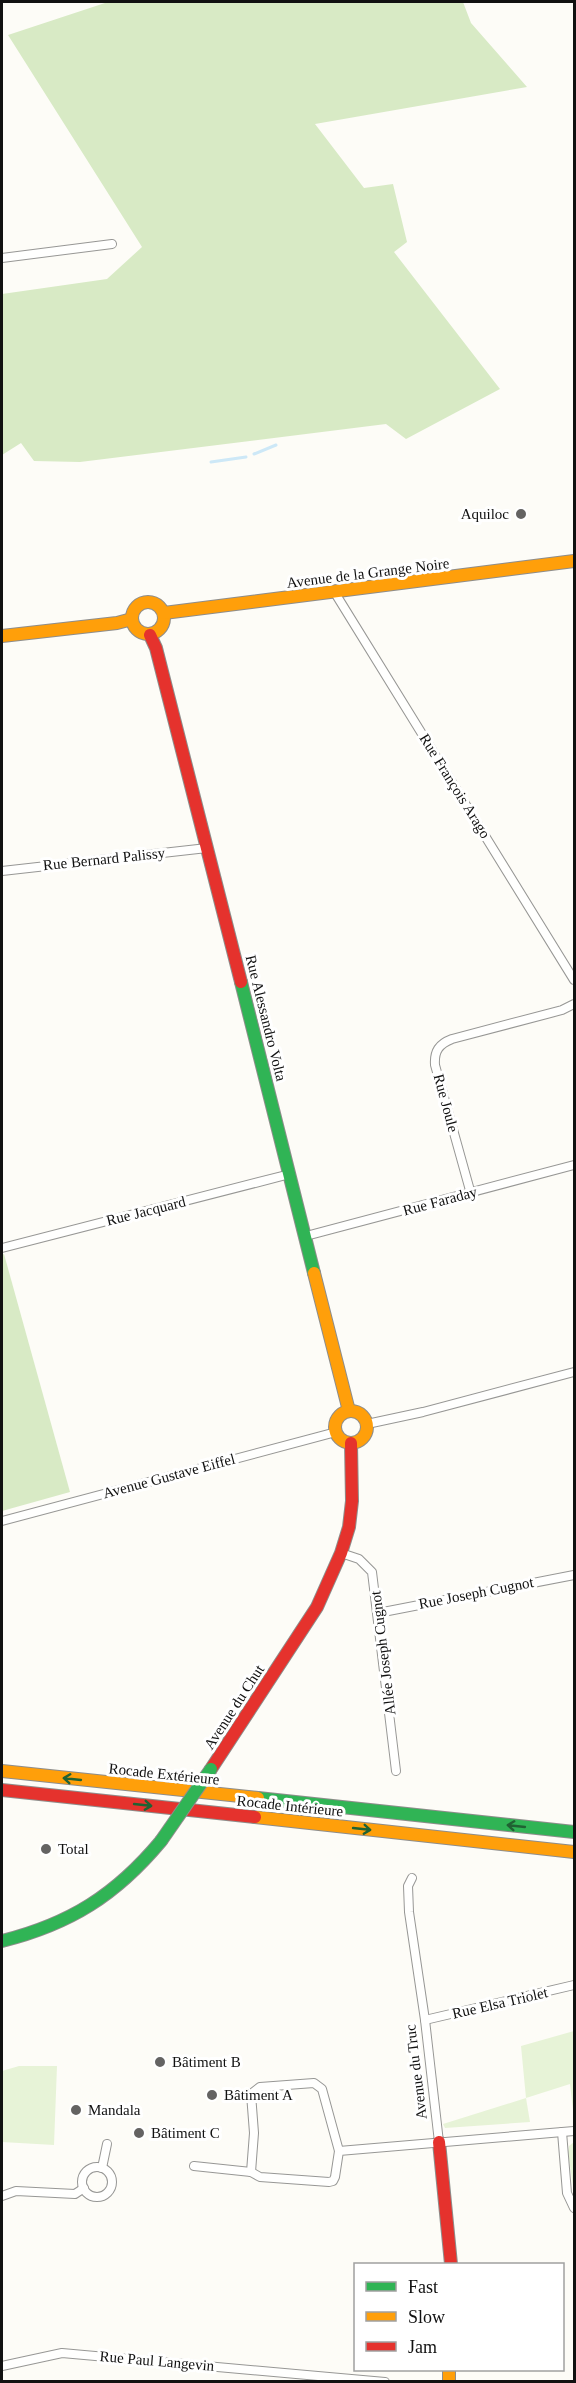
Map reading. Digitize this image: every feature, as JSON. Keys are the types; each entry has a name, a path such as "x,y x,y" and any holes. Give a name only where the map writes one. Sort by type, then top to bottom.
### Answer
{"main road":[{"name":"Avenue de la Grange Noire","path":"164,613 574,561"},
{"path":"143,602 153,602 164,613 162,627 150,635 140,632 132,619 135,609 143,602"},
{"path":"2,636 117,623 132,619"},
{"name":"Rue Alessandro Volta","path":"150,635 156,648 349,1411"},
{"path":"349,1411 359,1413 367,1424 365,1435 356,1442 341,1440 336,1432 338,1418 349,1411"},
{"name":"Avenue du Chut","path":"5,1942 57,1924 88,1909 134,1874 162,1841 317,1607 341,1553 349,1527 352,1501 351,1443"},
{"name":"Rocade Extérieure","path":"2,1771 574,1832"},
{"name":"Rocade Intérieure","path":"2,1790 574,1852"},
{"name":"Avenue du Truc","path":"439,2142 451,2263"}],"street":[{"path":"2,258 112,244"},
{"name":"Rue François Arago","path":"335,593 574,980"},
{"name":"Rue Bernard Palissy","path":"2,871 207,848"},
{"name":"Rue Joule","path":"471,1194 435,1065 436,1051 443,1043 452,1039 562,1010 574,1004"},
{"name":"Rue Faraday","path":"306,1236 574,1165"},
{"name":"Rue Jacquard","path":"2,1248 290,1174"},
{"path":"367,1424 574,1372"},
{"name":"Avenue Gustave Eiffel","path":"2,1521 336,1432"},
{"name":"Allée Joseph Cugnot","path":"341,1553 359,1559 372,1572 396,1771"},
{"name":"Rue Joseph Cugnot","path":"378,1613 574,1575"},
{"name":"Avenue du Truc","path":"412,1878 408,1886 409,1912 425,2020 439,2142"},
{"name":"Rue Elsa Triolet","path":"425,2020 574,1985"},
{"path":"194,2166 251,2172 260,2176 333,2181 339,2151 319,2085 314,2083 260,2087 251,2094 254,2133 251,2172"},
{"path":"339,2151 574,2131"},
{"path":"562,2132 567,2193 574,2208"},
{"path":"102,2168 107,2144"},
{"path":"92,2168 102,2168 112,2178 109,2192 95,2197 88,2193 82,2183 85,2174 92,2168"},
{"path":"2,2196 16,2191 75,2194 84,2188"},
{"name":"Rue Paul Langevin","path":"2,2366 62,2354 385,2382"}],"green space":[{"path":"108,2 463,2 471,23 527,87 315,124 364,188 393,184 407,242 394,252 500,389 406,439 386,424 80,462 34,461 21,443 2,455 2,294 107,279 142,247 8,35"},
{"path":"4,1254 70,1492 2,1511 2,1255"},
{"path":"574,2031 574,2119 570,2084 526,2098 521,2046"},
{"path":"19,2066 57,2066 54,2145 2,2142 2,2071"},
{"path":"526,2098 530,2122 445,2128 443,2124"},
{"path":"574,2142 574,2193 568,2152 569,2146"}],"waterway":[{"path":"254,454 276,445"},
{"path":"211,462 246,457"}],"traffic: fast":[{"path":"241,982 314,1273"},
{"path":"161,1841 211,1769"},
{"path":"258,1798 574,1832"},
{"path":"2,1941 49,1926 90,1905 127,1877 161,1841"}],"traffic: slow":[{"path":"164,613 574,561"},
{"path":"148,602 160,606 164,618 160,630 148,634 136,630 132,618 136,606 148,602"},
{"path":"2,636 117,623 132,619"},
{"path":"314,1273 349,1411"},
{"path":"351,1411 362,1416 367,1427 362,1438 351,1443 340,1438 335,1427 340,1416 351,1411"},
{"path":"2,1771 258,1798"},
{"path":"255,1817 574,1852"},
{"path":"449,2371 449,2382"}],"traffic: jam":[{"path":"150,635 156,648 241,982"},
{"path":"211,1769 317,1607 341,1553 349,1527 352,1501 351,1443"},
{"path":"2,1790 255,1817"},
{"path":"439,2142 451,2263"}],"place":[{"name":"Aquiloc","path":"521,514"},
{"name":"Total","path":"46,1849"},
{"name":"Bâtiment B","path":"160,2062"},
{"name":"Bâtiment A","path":"212,2095"},
{"name":"Mandala","path":"76,2110"},
{"name":"Bâtiment C","path":"139,2133"}]}
